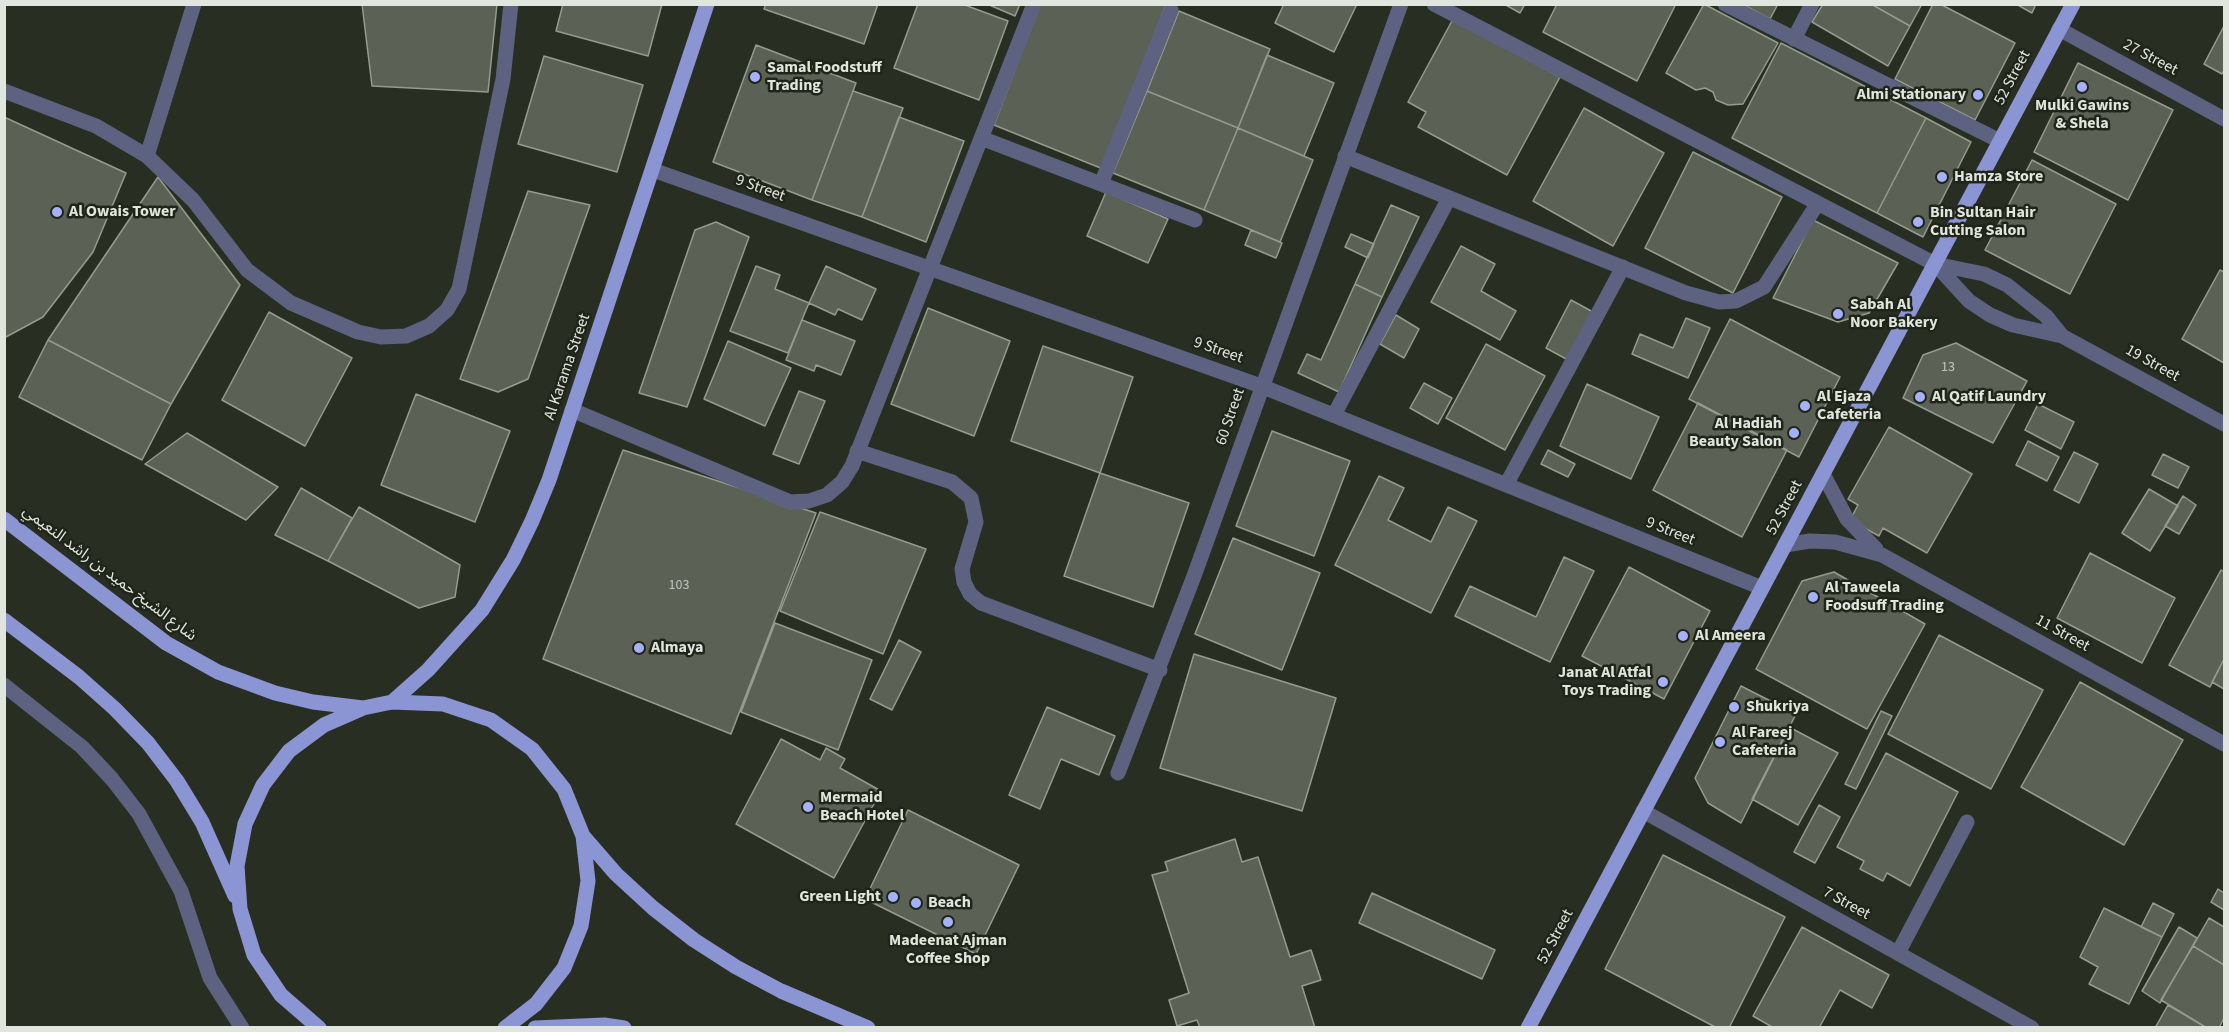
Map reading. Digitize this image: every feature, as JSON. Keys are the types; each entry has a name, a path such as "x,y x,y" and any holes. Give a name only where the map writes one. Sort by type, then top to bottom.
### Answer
{"main road":[{"name":"Al Karama Street","path":"392,702 428,670 482,610 513,560 549,480 707,4"},
{"name":"52 Street","path":"1528,1028 2073,4"},
{"name":"شارع الشيخ حميد بن راشد النعيمي","path":"4,519 166,643 218,672 285,695 363,708"},
{"path":"4,621 79,677 148,743 177,781 202,822 240,909 254,955 280,995 320,1028"},
{"path":"240,909 237,866 245,824 263,785 289,751 324,725 363,708 392,702 443,704 491,720 532,749 564,789 583,836 588,881 581,926 564,968 536,1004 504,1028"},
{"path":"583,836 616,874 653,909 736,968 781,991 868,1028"},
{"path":"534,1028 597,1025 624,1028"}],"street":[{"path":"147,156 195,4"},
{"path":"4,91 96,126 147,156 193,200 248,270 291,303 358,332 381,337 406,336 429,326 447,310 459,289 503,79 511,4"},
{"path":"572,410 790,502 809,501 827,495 842,482 857,451 1034,4"},
{"name":"60 Street","path":"1118,773 1160,670 1401,4"},
{"path":"1434,4 1935,264"},
{"path":"1725,4 2000,141"},
{"path":"1794,39 1812,4"},
{"path":"1101,184 1171,10"},
{"name":"27 Street","path":"2059,29 2224,119"},
{"path":"981,138 1195,220"},
{"path":"1345,156 1701,298 1719,302 1743,299 1764,287 1818,203"},
{"name":"9 Street","path":"653,170 1261,386 1762,588"},
{"path":"1334,415 1449,198"},
{"name":"19 Street","path":"1935,264 1963,295 1990,315 2013,326 2062,336 2224,424"},
{"name":"19 Street","path":"1935,264 1984,274 2007,285 2046,316 2062,336"},
{"path":"1506,485 1623,267"},
{"path":"857,451 952,482 971,498 976,522 962,569 964,582 970,594 981,603 1160,670"},
{"name":"11 Street","path":"1823,474 1847,519 1882,555"},
{"name":"11 Street","path":"1785,545 1810,541 1834,542 1882,555 2224,744"},
{"path":"4,685 82,747 139,813 181,891 210,978 242,1028"},
{"name":"7 Street","path":"1643,811 2032,1028"},
{"path":"1898,953 1967,822"}],"building":[{"path":"362,4 497,4 488,92 372,86"},
{"path":"563,4 662,4 648,56 556,31"},
{"path":"766,4 878,4 864,44 764,9"},
{"path":"918,4 962,4 1008,21 979,100 894,68"},
{"path":"987,4 1020,4 1015,16"},
{"path":"1040,4 1166,4 1103,169 994,125"},
{"path":"1284,4 1357,4 1334,52 1275,23"},
{"path":"1504,4 1525,4 1520,13"},
{"path":"1557,4 1676,4 1637,81 1543,32"},
{"path":"1704,4 1778,43 1743,104 1728,105 1716,100 1713,92 1705,88 1696,90 1666,73"},
{"path":"1742,4 1778,4 1770,19"},
{"path":"1823,4 1871,4 1910,26 1888,66 1812,22"},
{"path":"1871,4 1922,4 1910,26"},
{"path":"1933,4 1940,4 2015,43 1975,120 1895,79"},
{"path":"2016,4 2036,4 2032,13"},
{"path":"1179,11 1270,49 1238,128 1147,91"},
{"path":"1453,19 1560,77 1507,175 1418,127 1426,112 1408,102"},
{"path":"2224,26 2224,70 2222,74 2204,64"},
{"path":"1781,43 1926,118 1877,213 1732,138"},
{"path":"756,45 856,83 812,200 713,162"},
{"path":"1267,55 1334,83 1304,156 1238,128"},
{"path":"544,56 643,85 617,172 518,144"},
{"path":"2078,63 2173,110 2128,200 2034,152"},
{"path":"853,91 903,108 862,217 812,200"},
{"path":"1147,91 1238,128 1204,210 1113,173"},
{"path":"1584,108 1664,153 1613,246 1533,201"},
{"name":"Al Owais Tower","path":"4,117 126,173 93,252 43,317 4,338"},
{"path":"899,117 964,141 926,242 862,217"},
{"path":"1926,118 1971,142 1923,237 1877,213"},
{"path":"1238,128 1313,160 1280,242 1204,210"},
{"path":"1693,152 1782,197 1733,293 1645,248"},
{"path":"2032,160 2116,204 2070,294 1985,250"},
{"path":"158,177 240,285 171,404 48,340"},
{"path":"528,191 590,205 528,379 498,392 460,379"},
{"path":"1106,192 1168,219 1148,263 1087,236"},
{"path":"1391,205 1419,217 1382,297 1355,284"},
{"path":"1813,220 1898,263 1869,313 1838,322 1773,298"},
{"path":"716,222 749,237 687,407 639,393 695,230"},
{"path":"1251,230 1282,243 1276,258 1245,245"},
{"path":"1351,234 1374,244 1368,258 1345,247"},
{"path":"1461,246 1495,264 1481,291 1516,311 1500,340 1431,302"},
{"path":"756,266 780,275 775,289 809,303 788,353 730,331"},
{"path":"826,266 876,289 862,320 838,309 835,315 809,303"},
{"path":"2220,270 2224,272 2224,363 2182,339"},
{"path":"1355,284 1382,297 1339,392 1298,373 1307,354 1321,360"},
{"path":"1571,300 1593,312 1568,360 1546,348"},
{"path":"928,308 1010,341 974,436 891,404"},
{"path":"269,312 352,358 305,446 222,400"},
{"path":"1396,315 1419,329 1404,358 1380,344"},
{"path":"1686,318 1710,328 1688,378 1632,354 1640,334 1673,348"},
{"path":"1730,319 1840,377 1799,457 1689,399"},
{"path":"802,320 855,341 841,375 816,365 814,371 786,360"},
{"path":"48,340 171,404 142,460 19,397"},
{"path":"728,341 791,368 765,426 704,399"},
{"path":"1956,343 2027,381 1993,443 1903,398 1923,355"},
{"path":"1486,344 1545,376 1505,450 1446,418"},
{"path":"1043,346 1133,377 1100,473 1011,441"},
{"path":"1424,383 1452,398 1438,424 1410,408"},
{"path":"1587,384 1659,417 1631,479 1560,446"},
{"path":"799,391 825,401 799,464 773,454"},
{"path":"416,394 510,431 475,522 381,485"},
{"path":"1698,403 1787,450 1742,537 1653,490"},
{"path":"2038,404 2074,422 2061,449 2025,430"},
{"path":"1889,427 1972,474 1927,553 1883,528 1879,536 1850,520 1858,505 1848,499"},
{"path":"1272,431 1350,461 1314,556 1236,526"},
{"path":"187,433 278,487 246,520 145,464"},
{"path":"2028,441 2059,457 2047,481 2016,465"},
{"path":"623,450 816,513 731,734 543,659"},
{"path":"1548,450 1575,464 1568,477 1541,464"},
{"path":"2074,452 2098,464 2079,503 2054,490"},
{"path":"2163,454 2189,467 2178,488 2152,475"},
{"path":"1100,473 1189,503 1153,607 1064,576"},
{"path":"1379,476 1404,488 1388,520 1431,542 1448,507 1477,521 1431,613 1335,565"},
{"path":"301,488 352,518 328,561 275,535"},
{"path":"2149,489 2178,506 2150,551 2122,533"},
{"path":"2183,496 2196,505 2179,534 2165,526"},
{"path":"359,507 460,565 455,597 419,608 328,561"},
{"path":"820,512 926,549 883,654 780,611"},
{"path":"1233,538 1320,573 1282,670 1195,634"},
{"path":"2090,553 2175,598 2142,663 2057,618"},
{"path":"1564,557 1594,571 1550,662 1455,616 1470,586 1536,617"},
{"path":"1629,567 1710,611 1664,699 1582,656"},
{"path":"2221,570 2224,572 2224,659 2210,687 2169,665"},
{"path":"1834,572 1925,624 1867,729 1756,669 1802,581"},
{"path":"775,623 872,660 838,750 741,712"},
{"path":"1939,635 2043,690 1991,789 1888,734"},
{"path":"899,640 921,652 892,710 870,699"},
{"path":"1194,654 1336,698 1302,811 1160,768"},
{"path":"2224,659 2224,689 2212,682"},
{"path":"2080,682 2183,740 2124,845 2021,787"},
{"path":"1741,686 1796,714 1741,823 1708,803 1695,778"},
{"path":"1047,707 1115,736 1099,775 1061,759 1040,809 1009,795"},
{"path":"1881,711 1892,716 1856,789 1845,784"},
{"path":"1789,727 1838,753 1798,825 1752,799"},
{"name":"Mermaid Beach Hotel","path":"781,739 820,760 826,748 845,759 840,768 881,791 834,878 736,824"},
{"path":"1886,753 1958,792 1910,886 1887,873 1883,881 1860,869 1864,861 1837,847"},
{"path":"1819,805 1840,817 1815,863 1794,852"},
{"path":"908,810 1019,865 976,954 865,899"},
{"path":"1235,839 1242,862 1258,857 1290,957 1311,950 1321,980 1302,986 1315,1028 1200,1028 1197,1020 1177,1026 1169,1000 1189,993 1152,875 1168,871 1165,862"},
{"path":"1663,855 1785,917 1729,1028 1717,1028 1605,969"},
{"path":"2218,889 2224,893 2224,910 2211,902"},
{"path":"1372,893 1495,950 1482,979 1359,923"},
{"path":"2153,903 2174,914 2162,937 2141,927"},
{"path":"2104,908 2162,937 2129,1004 2089,984 2098,967 2080,957"},
{"path":"2209,918 2224,927 2224,965 2193,946"},
{"path":"1802,927 1889,975 1872,1008 1840,990 1819,1028 1774,1028 1753,1016"},
{"path":"2179,927 2197,938 2160,1003 2142,991"},
{"path":"2193,946 2224,965 2224,1018 2219,1028 2207,1028 2161,1000"},
{"path":"2168,1005 2207,1028 2155,1028"}],"place":[{"name":"Samal Foodstuff Trading","path":"755,77"},
{"name":"Mulki Gawins & Shela","path":"2082,87"},
{"name":"Almi Stationary","path":"1978,95"},
{"name":"Hamza Store","path":"1942,177"},
{"name":"Al Owais Tower","path":"57,212"},
{"name":"Bin Sultan Hair Cutting Salon","path":"1918,222"},
{"name":"Sabah Al Noor Bakery","path":"1838,314"},
{"name":"Al Qatif Laundry","path":"1920,397"},
{"name":"Al Ejaza Cafeteria","path":"1805,406"},
{"name":"Al Hadiah Beauty Salon","path":"1794,433"},
{"name":"Al Taweela Foodsuff Trading","path":"1813,597"},
{"name":"Al Ameera","path":"1683,636"},
{"name":"Almaya","path":"639,648"},
{"name":"Janat Al Atfal Toys Trading","path":"1663,682"},
{"name":"Shukriya","path":"1734,707"},
{"name":"Al Fareej Cafeteria","path":"1720,742"},
{"name":"Mermaid Beach Hotel","path":"808,807"},
{"name":"Green Light","path":"893,897"},
{"name":"Beach","path":"916,903"},
{"name":"Madeenat Ajman Coffee Shop","path":"948,922"}]}
